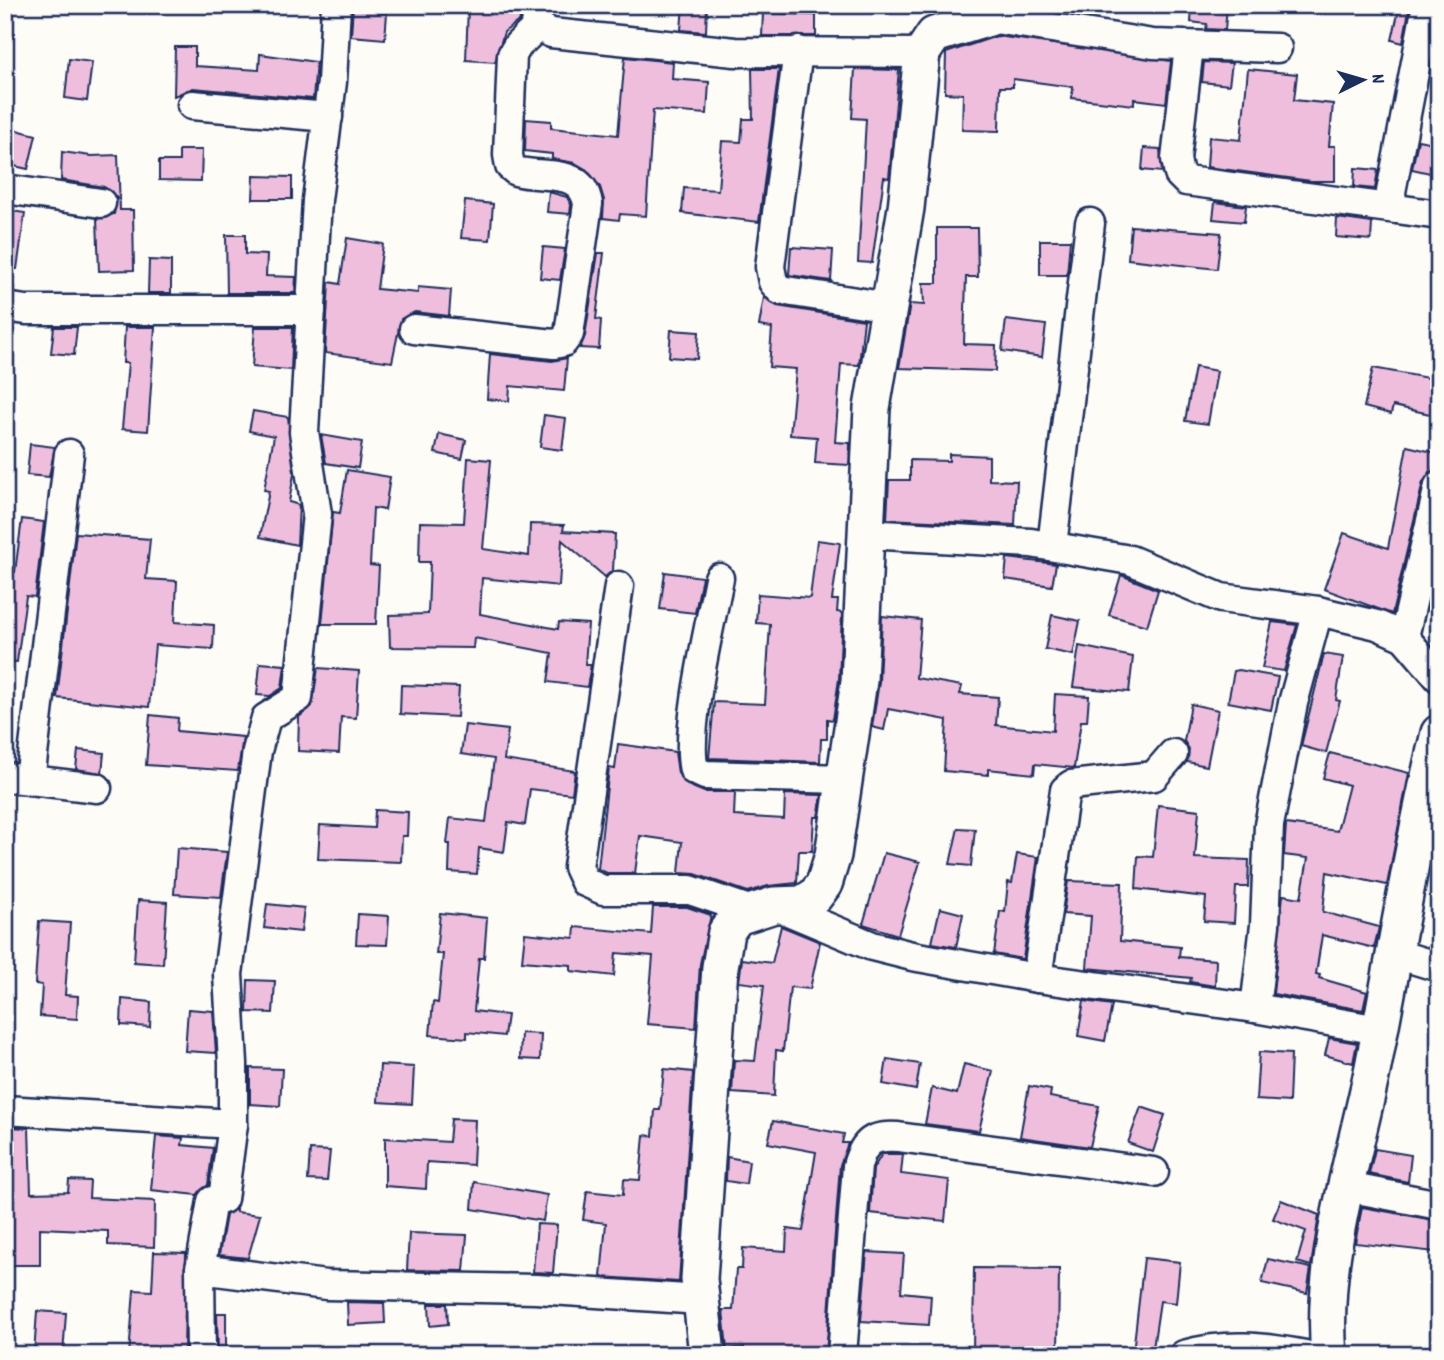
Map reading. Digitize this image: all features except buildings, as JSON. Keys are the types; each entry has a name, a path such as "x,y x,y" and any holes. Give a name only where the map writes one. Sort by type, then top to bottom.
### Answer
{"street":[{"path":"201,1355 200,1269 212,1201 223,1199 233,1124 228,974 242,856 257,751 266,718 298,698 317,514 304,432 317,201 328,117 336,5"},
{"path":"1397,209 1392,202 1391,192 1427,5"},
{"path":"707,1355 699,1279 720,967 726,932 737,917 763,908 802,904 815,896 824,884 833,855 859,681 872,408 906,208 922,52 933,35 998,12 1189,47 1277,48"},
{"path":"414,329 554,344 563,342 569,334 588,204 586,191 582,183 570,179 516,170 510,166 508,155 512,55 536,15 551,33 659,45 736,52 922,52"},
{"path":"1189,47 1176,159 1178,174 1186,181 1439,215"},
{"path":"799,51 770,267 773,282 780,290 889,307"},
{"path":"192,105 328,117"},
{"path":"5,189 101,203"},
{"path":"1052,546 1090,223"},
{"path":"5,307 26,310 311,310"},
{"path":"69,454 18,778 97,788"},
{"path":"1404,637 1439,486"},
{"path":"865,534 1052,546 1130,561 1229,600 1318,611 1377,625 1404,637 1439,678"},
{"path":"719,578 696,708 692,761 694,770 705,775 845,779"},
{"path":"619,586 578,867 585,882 603,890 690,890 763,908 872,946 1037,978 1255,1007 1379,1030"},
{"path":"1255,1007 1265,925 1269,825 1293,703 1318,611"},
{"path":"1329,1355 1329,1284 1393,953 1431,800 1439,733"},
{"path":"1037,978 1065,790 1071,785 1154,776 1173,754"},
{"path":"1393,953 1439,967"},
{"path":"5,1110 233,1124"},
{"path":"842,1355 857,1166 862,1149 869,1140 883,1136 898,1137 1154,1172"},
{"path":"1347,1187 1439,1205"},
{"path":"200,1269 326,1285 536,1289 701,1300"},
{"path":"1184,1355 1220,1348 1250,1347 1305,1355"}]}
